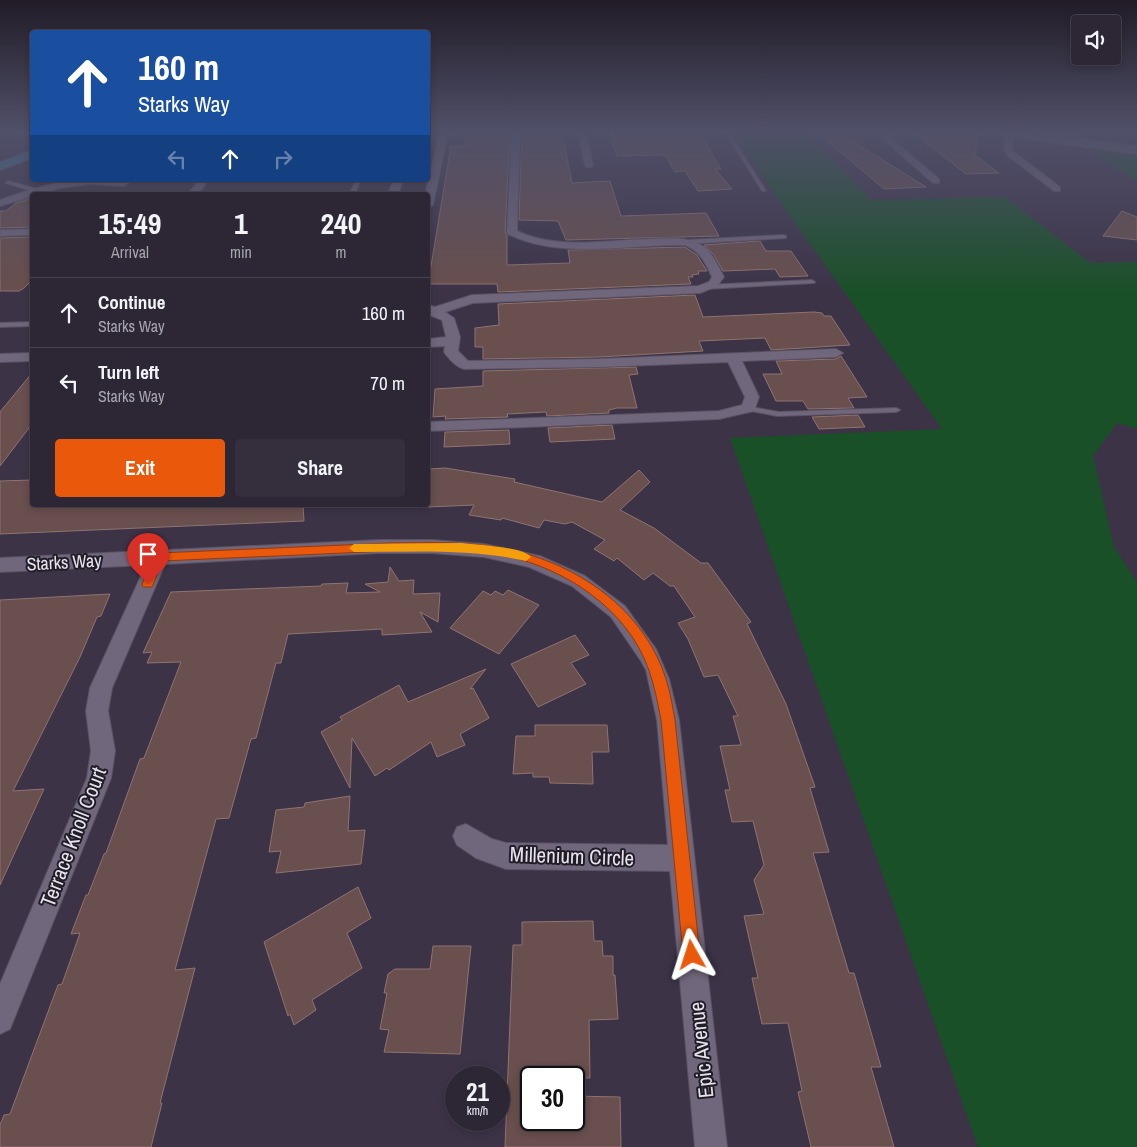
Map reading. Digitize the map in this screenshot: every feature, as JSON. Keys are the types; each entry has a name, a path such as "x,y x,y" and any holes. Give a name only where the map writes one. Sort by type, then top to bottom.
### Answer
{"street":[{"path":"0,203 53,186"},
{"path":"92,192 115,186"},
{"path":"430,311 472,299 705,287 713,284 718,277 708,254 698,246 686,242 543,243 518,237 512,232 514,186"},
{"path":"1052,186 1057,189"},
{"path":"35,190 52,192"},
{"path":"0,233 30,232"},
{"path":"430,311 448,318 453,337 452,352 464,364 599,362 836,353"},
{"path":"430,343 452,342"},
{"path":"0,358 30,357"},
{"path":"430,426 458,427 719,415 748,408 752,398 733,357"},
{"name":"Starks Way","path":"0,565 390,547"},
{"name":"Epic Avenue","path":"390,547 462,547 496,550 554,567 583,583 609,603 631,626 649,655 661,685 668,720 711,1147"},
{"name":"Terrace Knoll Court","path":"0,1018 99,778 103,751 98,701 101,688 159,557"},
{"name":"Millenium Circle","path":"466,836 485,849 506,856 682,858"}],"lane":[{"path":"20,186 35,190"},
{"path":"761,186 764,190"},
{"path":"686,242 784,236"},
{"path":"705,287 812,282"},
{"path":"0,325 30,324"},
{"path":"748,408 777,414 896,410"}],"green space":[{"path":"769,186 858,186 872,200 1005,197 1090,263 1137,262 1137,429 1117,423 1093,456 1114,547 1137,582 1137,1147 978,1147 730,438 942,429"}],"building":[{"path":"444,186 507,186 505,232 507,235 507,265 570,263 568,250 685,247 697,255 707,271 698,271 699,274 688,277 691,284 498,292 497,284 430,284 430,272"},
{"path":"520,186 611,186 621,216 706,213 719,236 566,240 558,221 519,220"},
{"path":"694,186 729,186 732,189 698,191"},
{"path":"880,186 926,187 884,189"},
{"path":"30,199 30,227 0,228 0,211 6,211 16,203"},
{"path":"1122,211 1137,217 1137,240 1103,236"},
{"path":"30,237 30,282 19,291 0,291 0,238"},
{"path":"760,241 766,251 791,251 808,276 780,277 775,269 723,271 714,255 704,245"},
{"path":"695,295 703,317 822,313 824,316 831,316 850,345 771,350 765,338 699,341 703,351 599,357 483,359 483,347 475,347 475,328 499,325 498,304"},
{"path":"841,356 867,397 848,398 854,408 808,409 803,401 776,401 763,374 782,374 776,361 836,359"},
{"path":"636,367 638,374 629,375 637,408 617,408 609,410 609,413 547,416 546,412 507,414 508,417 445,419 446,416 433,417 435,389 483,386 483,371"},
{"path":"30,375 30,427 0,466 0,412"},
{"path":"858,415 865,427 819,429 812,417"},
{"path":"612,425 615,439 550,442 548,428"},
{"path":"509,430 510,444 444,447 445,432"},
{"path":"445,468 515,479 514,482 602,502 639,470 650,482 620,510 654,528 701,563 708,563 751,622 747,624 786,704 815,787 810,788 829,852 813,853 849,973 854,973 881,1067 871,1067 894,1147 811,1147 798,1092 802,1091 788,1023 762,1024 752,978 758,978 744,916 764,914 754,880 764,865 753,821 732,822 725,790 730,790 720,746 741,745 733,716 738,716 718,675 704,677 688,639 678,623 695,617 674,586 670,586 653,573 644,580 617,558 614,561 594,549 605,540 572,522 565,524 544,520 539,528 502,518 501,520 469,515 474,505 430,507 430,469"},
{"path":"30,480 30,507 303,507 304,521 0,534 0,481"},
{"path":"390,567 399,581 414,580 413,594 440,593 438,622 420,612 432,632 382,635 382,629 288,634 281,663 276,663 256,738 251,739 229,818 216,819 175,970 195,968 160,1103 162,1103 151,1147 0,1147 0,1125 4,1115 10,1114 58,985 62,984 80,933 71,934 86,895 88,895 106,853 140,759 144,758 181,662 147,663 152,652 143,653 171,592 321,586 322,584 348,583 346,593 380,592 365,584 388,582"},
{"path":"508,590 539,605 499,654 450,628 483,591 491,595 495,591 503,595"},
{"path":"110,594 101,616 97,617 80,657 13,791 44,789 0,885 0,600"},
{"path":"575,635 589,655 571,663 586,684 538,707 511,664"},
{"path":"486,669 470,689 473,688 489,718 460,734 465,745 437,757 431,742 389,770 387,768 375,776 352,738 350,788 321,732 342,720 340,717 399,685 408,702"},
{"path":"535,725 607,725 609,752 592,752 593,784 550,783 549,777 533,777 533,773 513,774 516,736 535,736"},
{"path":"350,796 348,831 365,830 361,864 276,873 281,851 269,852 276,810 304,807 305,803"},
{"path":"358,887 371,918 347,933 362,968 312,1000 316,1010 294,1025 290,1014 288,1016 264,942"},
{"path":"593,921 594,941 602,941 603,956 613,956 613,975 615,975 618,1019 589,1020 590,1078 585,1078 585,1066 520,1066 520,1131 585,1131 585,1096 620,1097 621,1147 505,1147 506,1131 510,1131 510,1066 508,1066 513,945 522,945 522,922"},
{"path":"433,946 471,946 460,1054 384,1052 389,1030 380,1029 387,993 384,993 388,974 395,969 430,969"}],"slow traffic":[{"path":"354,548 462,547 496,550 526,557"}],"route":[{"path":"148,584 159,557 390,547 462,547 496,550 554,567 583,583 609,603 631,626 649,655 661,685 668,720 692,955"}]}
